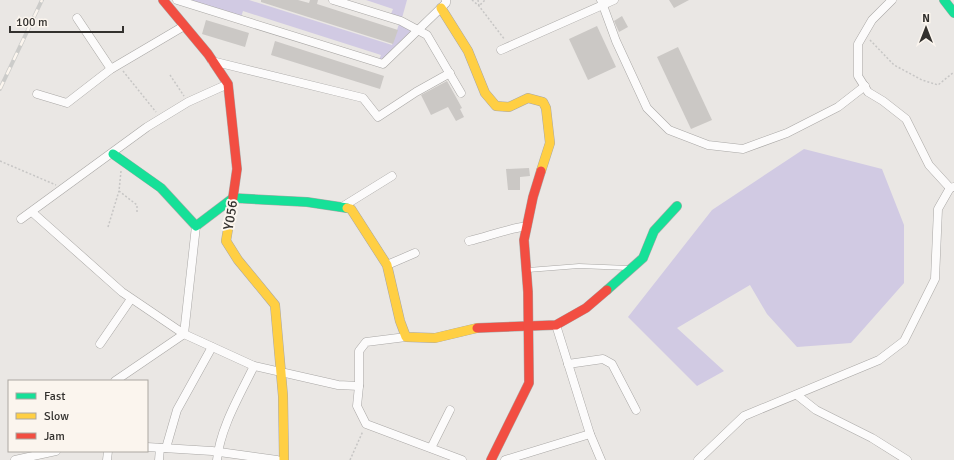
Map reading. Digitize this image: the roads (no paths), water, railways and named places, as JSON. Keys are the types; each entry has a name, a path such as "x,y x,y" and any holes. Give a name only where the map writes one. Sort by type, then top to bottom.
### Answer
{"street":[{"name":"Y056","path":"164,0 212,61 228,84 237,169 226,241 238,260 275,305 281,374 284,460"},
{"path":"177,0 383,64 444,4 468,51 485,93 496,106 509,107 528,98 543,102 546,108 550,143 533,197 524,240 529,325 529,383 494,457 491,460"},
{"path":"333,0 401,21 427,35 461,93"},
{"path":"501,50 602,2 614,0"},
{"path":"698,460 744,416 879,360 904,341 935,279 938,209 952,188 929,165 906,119 883,101 868,92 858,76 858,44 872,20 892,0"},
{"path":"944,0 954,13"},
{"path":"602,2 616,41 647,108 669,130 708,145 743,149 787,133 838,107 865,86"},
{"path":"77,18 115,67"},
{"path":"37,94 67,103 115,67 184,26"},
{"path":"212,61 363,98 378,117 416,92 450,73"},
{"path":"21,219 65,189 160,119 188,102 228,84"},
{"path":"113,154 161,188 196,226"},
{"path":"342,207 392,176"},
{"path":"120,379 184,334 196,226 233,198 307,202 351,209 387,266 400,321 406,337"},
{"path":"462,460 366,424 357,406 359,386 359,350 366,342 406,337 436,338 483,327 556,325 586,308 643,258 654,231 677,206"},
{"path":"32,212 122,292 184,334 254,366 281,374 338,385 359,386"},
{"path":"469,241 489,236 507,229 527,226"},
{"path":"387,266 415,253"},
{"path":"100,344 131,298"},
{"path":"556,325 590,434 601,460"},
{"path":"159,460 177,410 212,347"},
{"path":"568,364 603,359 612,364 636,410"},
{"path":"217,456 229,419 254,366"},
{"path":"797,395 816,410 872,438 907,460"},
{"path":"431,448 450,410"},
{"path":"505,460 590,434"},
{"path":"148,447 217,456 277,460"},
{"path":"15,460 51,452"}],"lane":[{"path":"526,270 579,266 631,268"}],"railway":[{"path":"0,89 42,0"}]}
